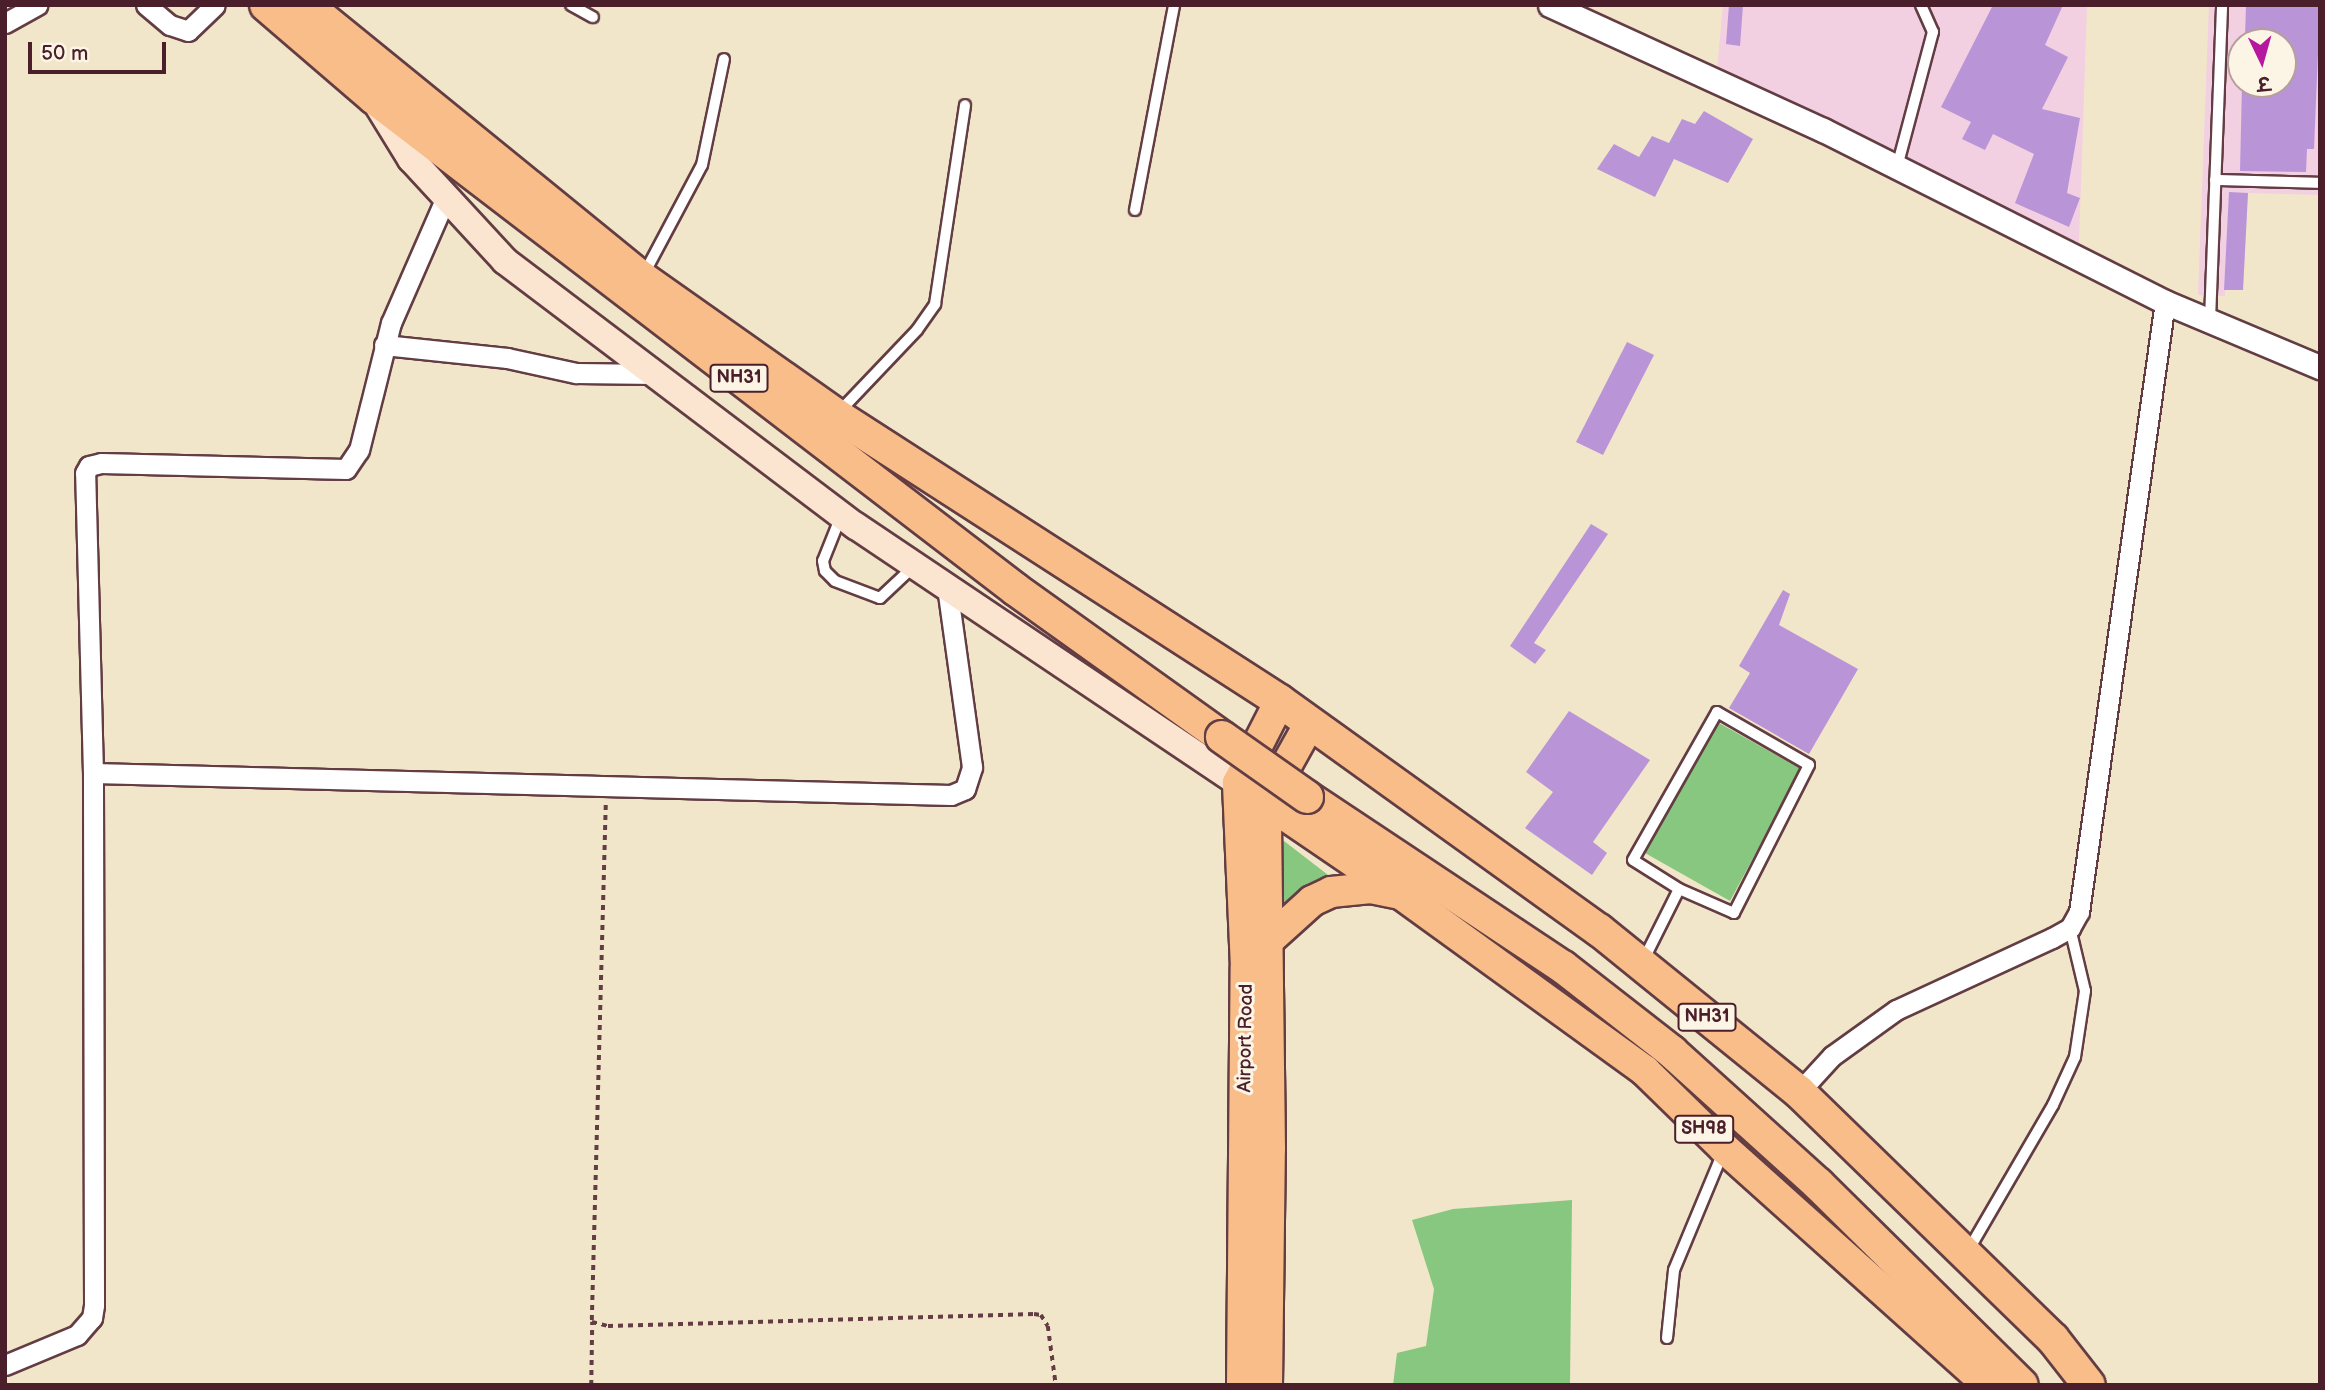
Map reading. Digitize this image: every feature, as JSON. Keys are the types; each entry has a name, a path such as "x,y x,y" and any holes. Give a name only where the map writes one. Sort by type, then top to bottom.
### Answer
{"highway":[{"name":"NH31","path":"265,5 373,97 1014,589 1307,797 1563,967 1672,1052 1818,1184 2022,1385"},
{"name":"NH31","path":"306,5 642,278 836,415 1280,701 1642,965 1799,1092 2053,1339 2089,1385"}],"main road":[{"path":"373,97 411,159 505,261 841,515 1238,783"},
{"name":"Airport Road","path":"1242,1385 1246,968 1238,783 1280,701"},
{"path":"1267,1385 1269,940 1266,802 1310,723"},
{"name":"SH98","path":"1238,783 1402,895 1645,1071 1724,1148 1988,1385"},
{"path":"1269,940 1312,901 1331,892 1371,888 1402,895"}],"street":[{"path":"5,23 37,5"},
{"path":"146,5 170,25 188,32 215,5"},
{"path":"1550,5 1897,168 2165,302 2320,368"},
{"path":"5,1365 77,1335 92,1318 93,774 85,473 89,466 346,469 359,450 384,345 446,197"},
{"path":"1799,1092 1832,1056 1896,1010 2070,928 2083,895 2165,302"},
{"path":"384,345 507,358 576,373 655,374"},
{"path":"93,774 951,795 965,789 971,767 947,587"}],"lane":[{"path":"571,5 593,17"},
{"path":"1135,210 1174,5"},
{"path":"1897,168 1933,32 1921,5"},
{"path":"2210,321 2222,5"},
{"path":"642,278 702,165 724,59"},
{"path":"836,415 917,330 935,304 941,285 965,105"},
{"path":"2215,180 2320,183"},
{"path":"841,515 823,561 825,571 835,581 880,598 914,565"},
{"path":"1717,712 1809,765 1734,913 1679,889 1633,860 1717,712"},
{"path":"1642,965 1679,889"},
{"path":"1966,1254 2053,1105 2075,1057 2085,992 2070,928"},
{"path":"1667,1338 1675,1270 1724,1148"}],"path":[{"path":"591,1385 607,786"},
{"path":"592,1322 608,1326 1034,1314 1041,1315 1048,1326 1056,1385"}],"shaded area":[{"path":"1723,5 2087,5 2079,243 1717,70"},
{"path":"2209,5 2320,5 2320,195 2248,193 2243,290 2225,290 2225,296 2198,295"}],"green space":[{"path":"1719,723 1801,769 1730,901 1645,853"},
{"path":"1284,841 1332,878 1288,908 1278,903 1278,846"},
{"path":"1572,1200 1570,1385 1393,1385 1397,1353 1426,1346 1434,1289 1412,1220 1453,1209"}],"building":[{"path":"1729,5 1743,5 1740,46 1726,44"},
{"path":"1993,5 2063,5 2045,45 2068,57 2042,109 2080,118 2067,193 2080,198 2069,227 2015,203 2034,154 1993,134 1985,150 1962,139 1971,122 1941,107"},
{"path":"2246,5 2320,5 2314,149 2307,149 2306,172 2240,171 2242,98 2297,98 2297,28 2245,28"},
{"path":"1704,111 1753,139 1728,183 1674,159 1655,197 1597,169 1614,144 1639,157 1652,136 1669,143 1682,119 1695,124"},
{"path":"2229,192 2248,193 2243,290 2224,290"},
{"path":"1627,342 1654,355 1603,455 1576,442"},
{"path":"1591,524 1608,534 1534,643 1546,650 1535,664 1510,646"},
{"path":"1783,590 1790,594 1779,625 1858,669 1809,754 1729,708 1750,673 1739,666"},
{"path":"1569,711 1650,760 1593,842 1607,853 1592,875 1525,828 1553,792 1526,772"}]}
